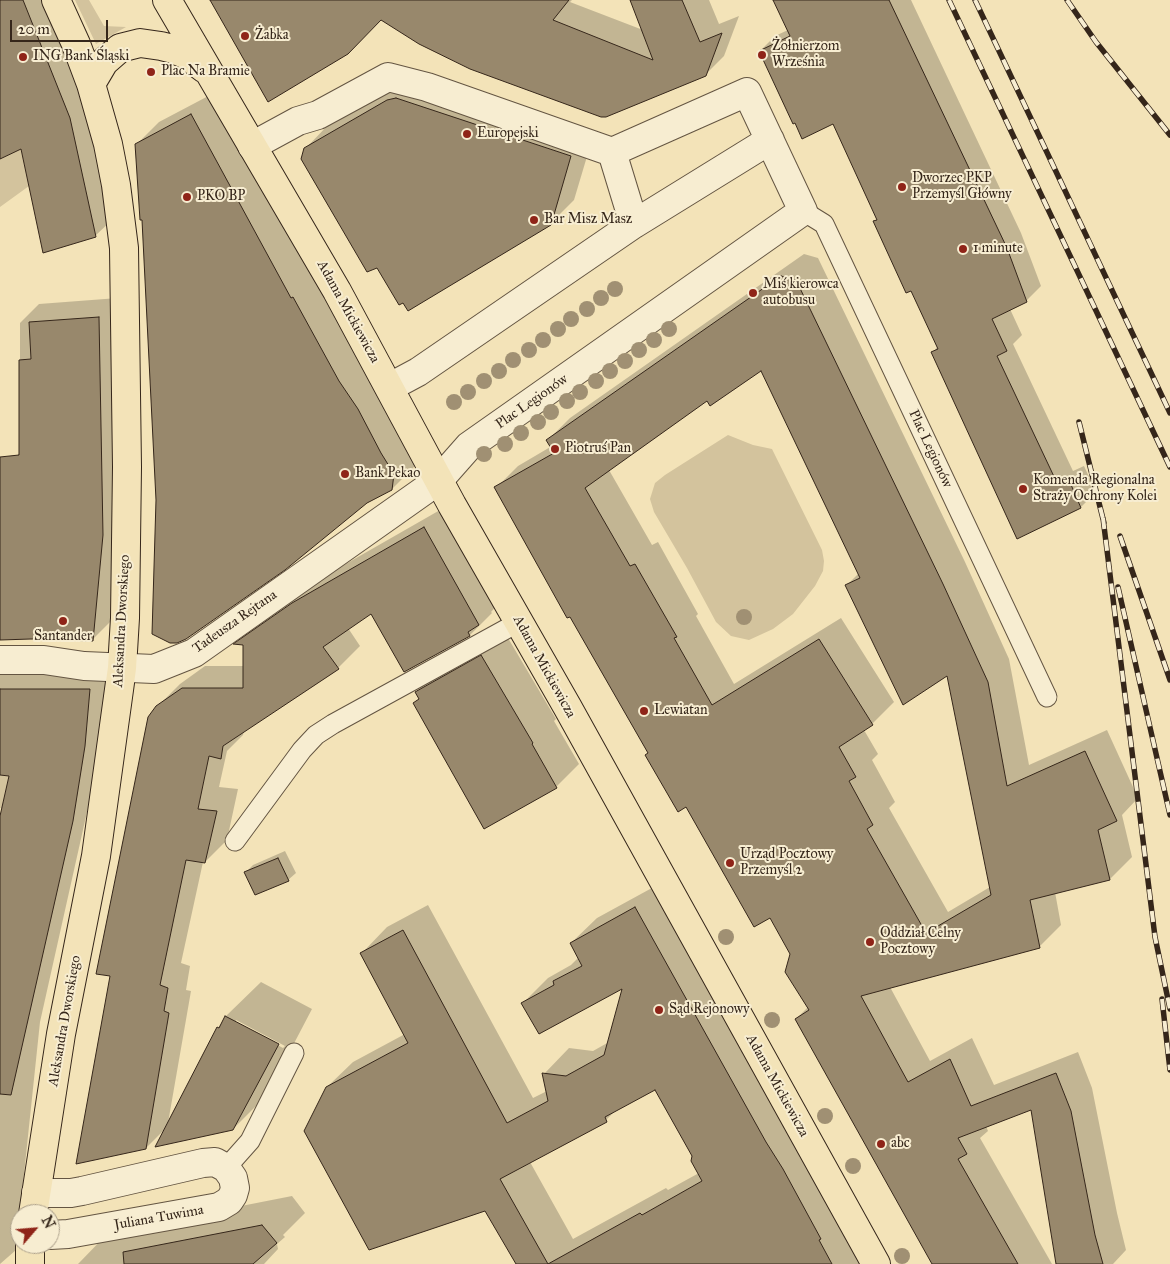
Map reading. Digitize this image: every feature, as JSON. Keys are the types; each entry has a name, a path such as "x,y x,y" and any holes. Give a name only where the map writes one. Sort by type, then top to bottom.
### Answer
{"main road":[{"path":"56,0 76,44 91,84"},
{"path":"167,0 208,72"},
{"path":"91,84 104,62 120,48 140,43 161,46 185,54 208,72"},
{"name":"Adama Mickiewicza","path":"208,72 337,291 439,480 876,1264"},
{"name":"Aleksandra Dworskiego","path":"35,1204 61,1034 96,856 122,668 127,467 124,248 116,184 108,144 91,84"}],"street":[{"path":"252,146 388,77 427,87 612,152 747,92 803,211"},
{"path":"390,387 418,372 634,224 770,140"},
{"path":"612,152 634,224"},
{"name":"Plac Legionów","path":"439,480 466,448 803,211"},
{"name":"Tadeusza Rejtana","path":"0,660 44,660 84,666 154,669 194,653 439,480"},
{"path":"35,1204 71,1193 203,1163 215,1162 226,1168"},
{"name":"Juliana Tuwima","path":"60,1234 219,1206 229,1201 235,1188 233,1178 226,1168"}],"lane":[{"name":"Plac Legionów","path":"803,211 824,224 1046,697"},
{"path":"236,841 302,750 316,735 350,714 519,622"},
{"path":"226,1168 250,1140 294,1053"}],"shaded area":[{"path":"75,0 89,0 104,26 126,27 96,44"},
{"path":"21,149 29,186 0,207 0,159"},
{"path":"728,435 753,445 772,449 822,550 824,561 823,571 815,586 793,614 773,629 749,640 731,636 716,622 654,512 650,499 655,483"},
{"path":"0,775 9,776 2,808 0,808"}],"building":[{"path":"0,0 23,0 70,118 96,237 43,253 21,149 0,159"},
{"path":"210,0 569,0 553,20 653,60 630,0 682,0 700,42 722,33 706,76 606,117 601,117 470,69 419,44 381,20 348,54 268,102"},
{"path":"773,0 889,0 1007,248 1027,302 992,319 1007,351 997,356 1058,485 1069,480 1081,508 1017,539 931,352 938,349 911,291 906,293 873,221 877,220 833,124 802,139 795,123 793,124 759,51 790,36"},
{"path":"396,98 571,156 551,225 408,311 403,303 399,305 377,268 367,272 301,159 304,148 387,100"},
{"path":"191,114 291,298 293,297 339,381 358,409 394,474 392,490 367,503 285,570 186,639 177,643 170,643 152,634 156,500 142,220 140,220 135,144"},
{"path":"781,276 796,280 943,584 988,682 1007,786 1085,751 1117,821 1098,830 1110,880 1030,900 1040,948 861,996 908,1082 950,1059 971,1106 1056,1073 1071,1111 1095,1235 1103,1264 1056,1264 1031,1110 958,1138 967,1154 958,1159 1018,1264 932,1264 795,1019 809,1010 785,972 790,954 770,918 754,927 686,807 678,812 645,755 648,753 570,617 567,618 494,487 554,453 546,440","holes":["761,371 860,578 845,585 903,705 947,676 991,895 926,933 867,829 873,825 849,781 856,777 839,747 873,725 819,639 712,705 674,638 677,637 635,564 630,566 585,488 707,401 710,406"]},
{"path":"99,317 103,535 93,641 0,640 0,457 19,455 19,360 31,359 29,322"},
{"path":"424,527 479,625 468,632 470,636 404,672 371,614 323,647 339,669 223,746 221,759 209,756 198,809 217,811 205,863 186,860 160,985 168,988 164,1011 169,1013 146,1149 76,1164 110,976 96,974 148,717 156,706 182,688 243,688 243,645 233,644 292,603"},
{"path":"481,655 557,788 484,829 413,703 419,699 415,692"},
{"path":"0,689 90,689 85,746 73,821 11,1095 0,1094 0,816 9,776 0,775"},
{"path":"278,858 289,881 255,895 244,872"},
{"path":"635,907 766,1142 783,1169 821,1239 819,1240 832,1264 548,1264 516,1264 485,1211 369,1250 304,1131 326,1087 408,1043 360,953 403,930 507,1123 548,1101 542,1073 566,1076 604,1055 622,989 539,1034 521,1003 554,985 553,981 582,966 570,943","holes":["655,1090 692,1156 691,1161 702,1181 548,1264 500,1179 607,1122 605,1117"]},
{"path":"225,1016 279,1044 233,1130 155,1147 217,1027 219,1028"},
{"path":"262,1225 277,1243 253,1264 124,1264 123,1252"}],"railway":[{"path":"949,0 1170,467"},
{"path":"975,0 1170,413"},
{"path":"1067,0 1096,42 1170,135"},
{"path":"1079,422 1104,523"},
{"path":"1103,518 1155,937 1170,1009"},
{"path":"1120,536 1170,680"},
{"path":"1118,587 1170,815"},
{"path":"1162,999 1170,1070"}],"place":[{"name":"Żabka","path":"245,36"},
{"name":"Żołnierzom Września","path":"762,55"},
{"name":"ING Bank Śląski","path":"23,57"},
{"name":"Plac Na Bramie","path":"151,72"},
{"name":"Europejski","path":"467,134"},
{"name":"Dworzec PKP Przemyśl Główny","path":"902,187"},
{"name":"PKO BP","path":"187,197"},
{"name":"Bar Misz Masz","path":"534,220"},
{"name":"1 minute","path":"963,249"},
{"name":"Miś kierowca autobusu","path":"753,293"},
{"name":"Piotruś Pan","path":"555,449"},
{"name":"Bank Pekao","path":"345,474"},
{"name":"Komenda Regionalna Straży Ochrony Kolei","path":"1023,489"},
{"name":"Santander","path":"63,621"},
{"name":"Lewiatan","path":"644,711"},
{"name":"Urząd Pocztowy Przemyśl 2","path":"730,863"},
{"name":"Oddział Celny Pocztowy","path":"870,942"},
{"name":"Sąd Rejonowy","path":"659,1010"},
{"name":"abc","path":"881,1144"}]}
